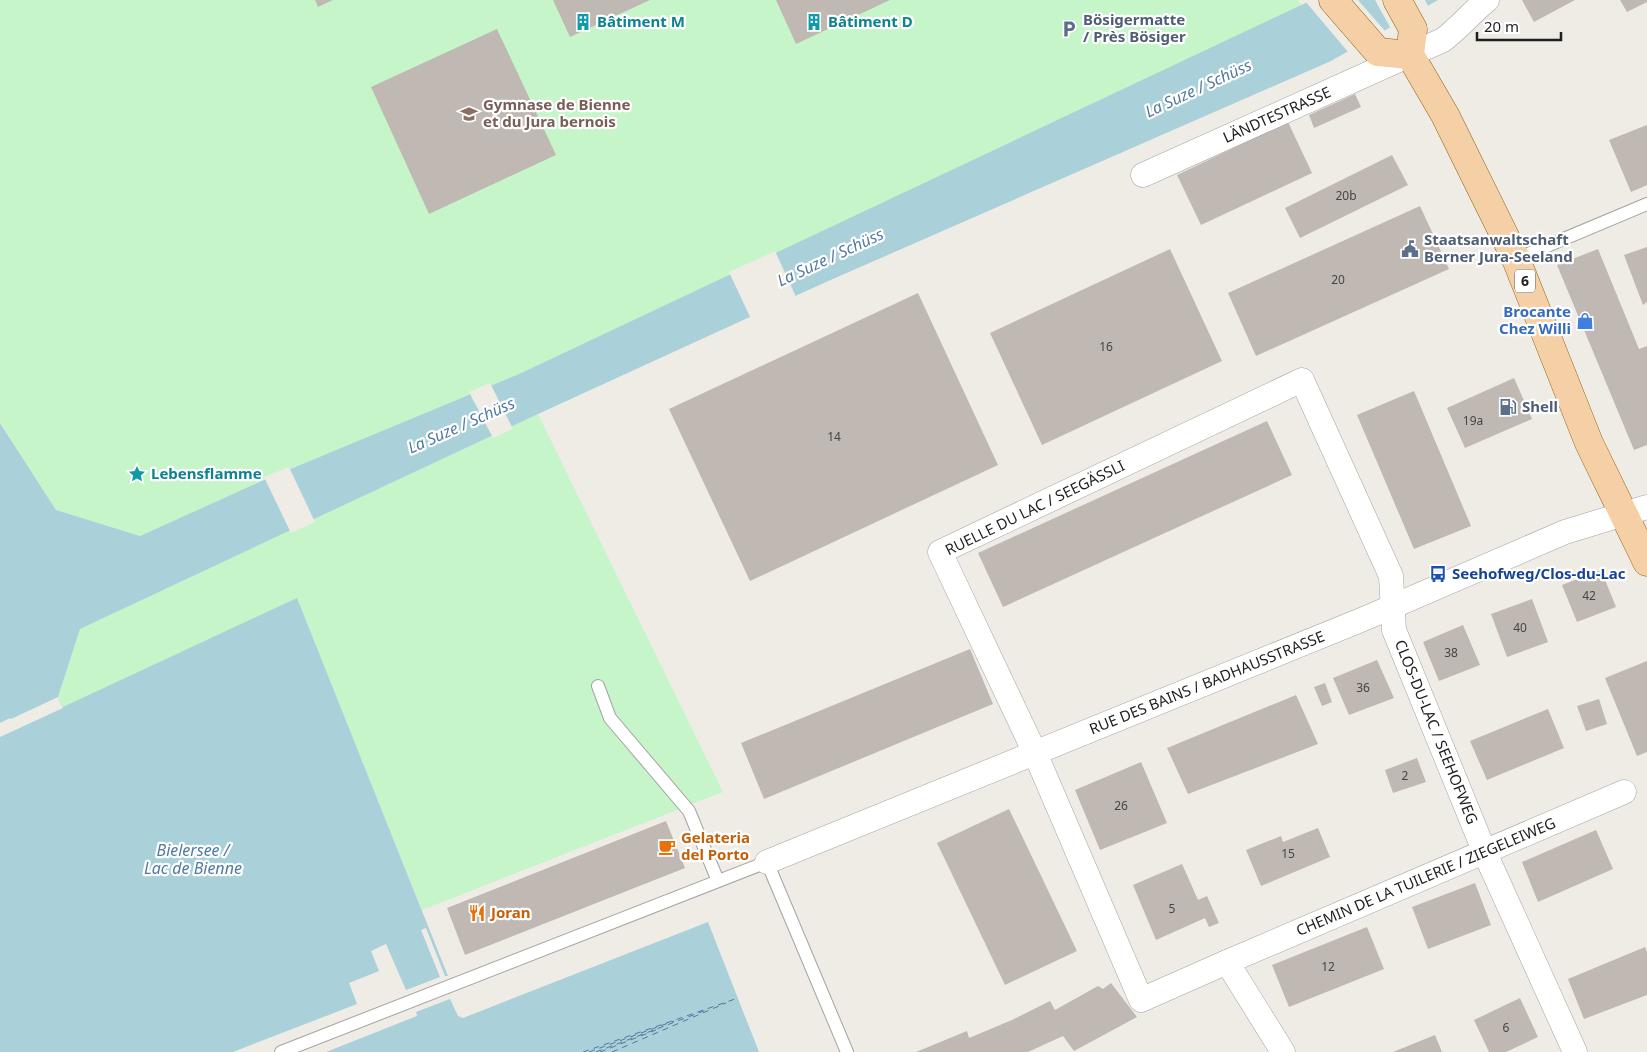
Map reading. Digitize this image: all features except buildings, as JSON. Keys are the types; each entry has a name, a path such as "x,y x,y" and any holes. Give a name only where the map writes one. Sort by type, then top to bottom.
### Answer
{"main road":[{"path":"1333,0 1378,52 1410,55 1413,29 1403,11"},
{"name":"6","path":"1410,55 1445,115 1516,259 1589,443 1635,510 1647,562"}],"street":[{"name":"LÄNDTESTRASSE","path":"1143,175 1449,36 1456,31 1470,14 1487,0"},
{"name":"CLOS-DU-LAC / SEEHOFWEG","path":"1302,380 1391,576 1394,630 1485,853 1574,1052"},
{"name":"RUELLE DU LAC / SEEGÄSSLI","path":"1035,753 940,552 1302,380"},
{"name":"RUE DES BAINS / BADHAUSSTRASSE","path":"767,862 1393,607 1565,532 1635,510"},
{"name":"CHEMIN DE LA TUILERIE / ZIEGELEIWEG","path":"1035,753 1141,1000 1624,792"},
{"path":"1227,962 1283,1052"}],"lane":[{"path":"1516,259 1647,204"},
{"path":"598,686 610,718 689,811 718,880"},
{"path":"281,1052 767,862 847,1052"}],"green space":[{"path":"0,0 1298,0 1302,6 519,374 264,480 140,536 56,510 0,422"},
{"path":"538,414 723,792 422,910 297,599 63,708 58,697 80,629"}],"water":[{"name":"Bielersee / Lac de Bienne","path":"1312,0 1438,0 1331,61 826,282 538,414 80,629 58,697 63,707 297,598 448,976 450,999 458,1016 463,1018 708,922 759,1052 0,1052 0,423 56,510 140,536 264,480 519,374"}],"pier":[{"path":"1358,0 1386,32 1349,53 1305,1"},
{"path":"1375,0 1425,0 1429,8 1391,29"},
{"path":"775,251 797,299 751,319 729,272"},
{"path":"490,383 513,429 493,438 469,392"},
{"path":"289,467 315,522 291,533 264,477"},
{"path":"58,697 63,708 0,737 0,723"},
{"path":"426,928 445,976 448,976 450,999 416,1012 417,1016 326,1052 233,1052 357,1004 349,983 379,971 371,951 386,944 406,990 440,977 421,930"}],"ferry route":[{"path":"583,1052 738,998"},
{"path":"612,1052 726,1003"},
{"path":"596,1052 709,1009"},
{"path":"589,1052 674,1021"},
{"path":"600,1052 656,1030"}],"place":[{"name":"Bâtiment M","path":"583,22"},
{"name":"Bâtiment D","path":"814,22"},
{"name":"Bösigermatte / Près Bösiger","path":"1069,29"},
{"name":"Gymnase de Bienne et du Jura bernois","path":"469,114"},
{"name":"Staatsanwaltschaft Berner Jura-Seeland","path":"1410,249"},
{"name":"Brocante Chez Willi","path":"1585,321"},
{"name":"Shell","path":"1508,407"},
{"name":"Lebensflamme","path":"137,474"},
{"name":"Seehofweg/Clos-du-Lac","path":"1438,574"},
{"name":"Gelateria del Porto","path":"667,847"},
{"name":"Joran","path":"477,913"}],"water label":[{"name":"La Suze / Schüss","path":"1198,88"},
{"name":"La Suze / Schüss","path":"830,257"},
{"name":"La Suze / Schüss","path":"461,425"}]}
